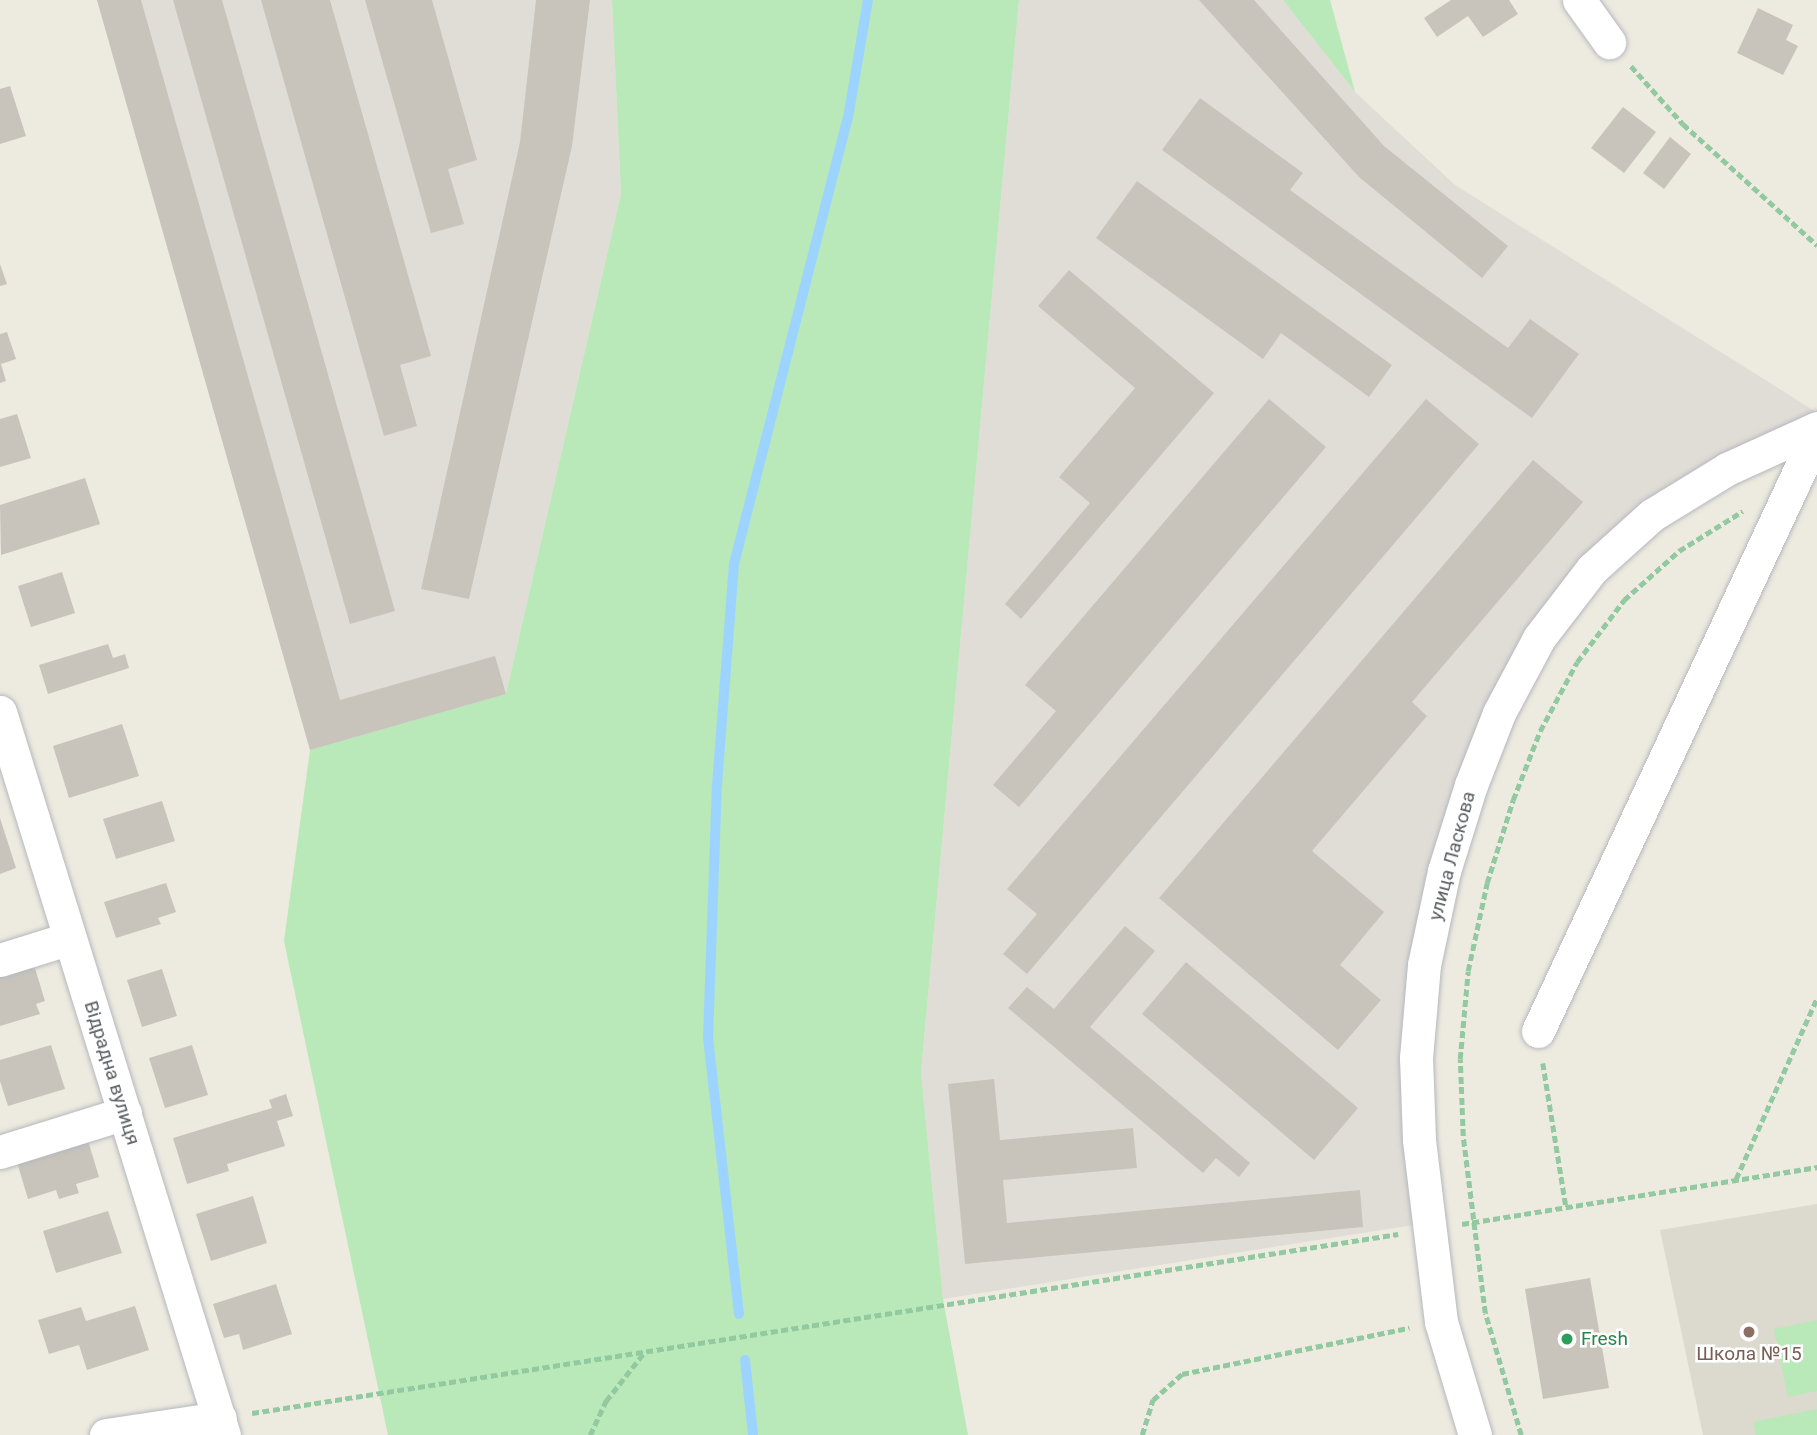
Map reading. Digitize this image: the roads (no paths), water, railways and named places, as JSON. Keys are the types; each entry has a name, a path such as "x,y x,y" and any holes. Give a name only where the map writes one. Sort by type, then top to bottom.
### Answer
{"street":[{"path":"1579,0 1609,42"},
{"path":"1538,1031 1817,431"},
{"name":"улица Ласкова","path":"1475,1435 1441,1322 1427,1229 1419,1139 1416,1058 1424,965 1444,871 1471,785 1499,713 1539,638 1591,569 1663,509 1727,469 1817,431"},
{"name":"Відрадна вулиця","path":"0,712 7,756 70,938 222,1427"},
{"path":"0,960 70,938"},
{"path":"0,1152 125,1113"},
{"path":"106,1435 222,1427"}],"waterway":[{"path":"739,1314 708,1039 717,785 734,564 848,118 868,0"},
{"path":"745,1360 753,1435"}],"place":[{"name":"Школа №15","path":"1749,1332"},
{"name":"Fresh","path":"1567,1339"}]}
